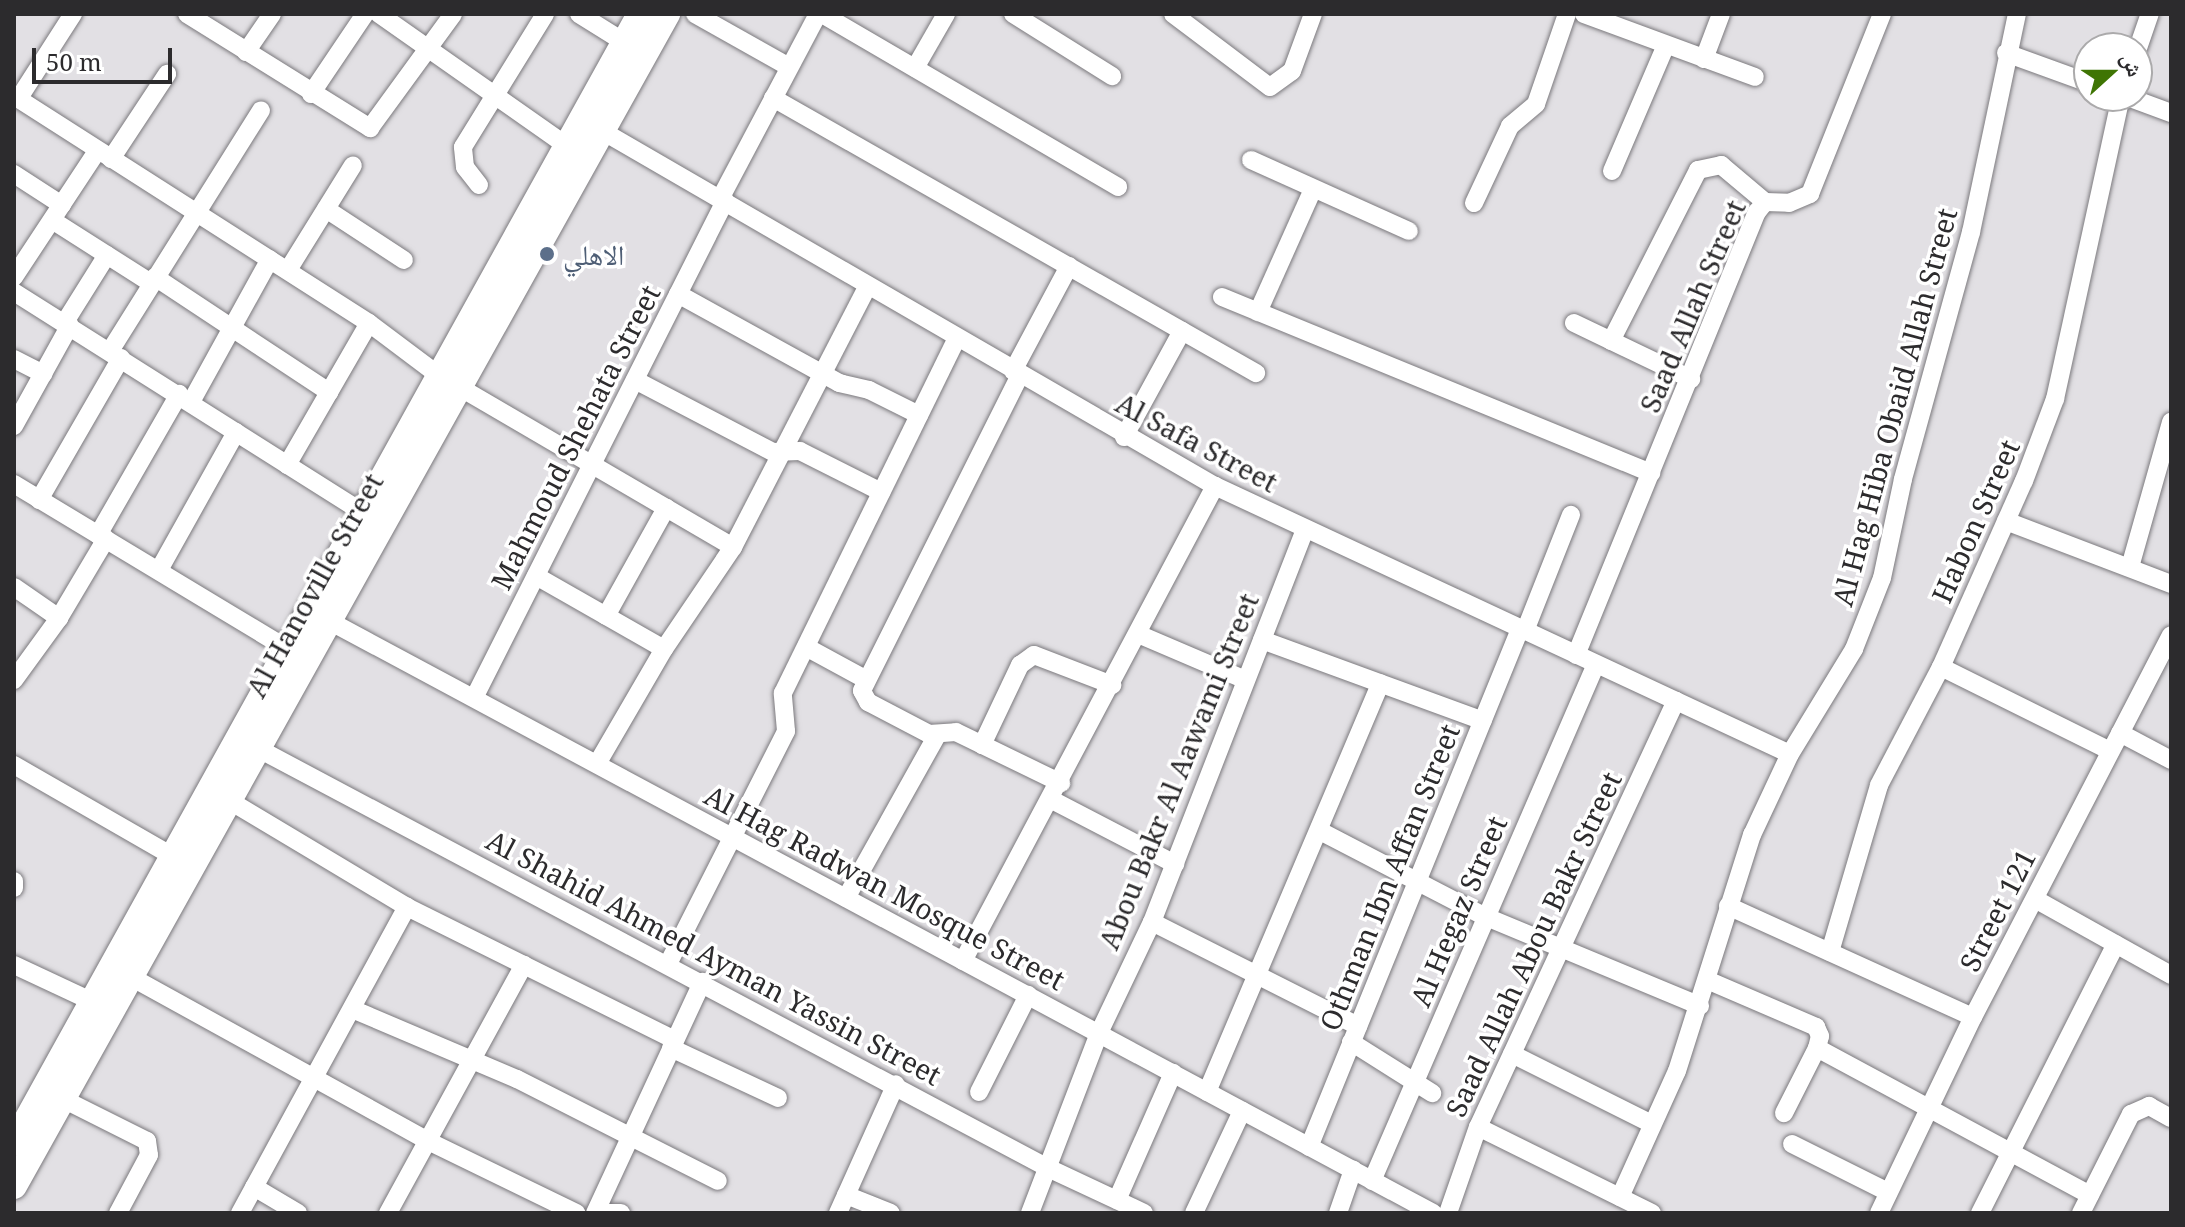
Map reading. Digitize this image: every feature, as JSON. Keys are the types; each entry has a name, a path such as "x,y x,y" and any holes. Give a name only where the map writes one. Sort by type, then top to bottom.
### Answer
{"street":[{"path":"73,14 16,97 369,323 451,383 733,547"},
{"path":"187,14 370,128 453,14"},
{"path":"246,52 272,14"},
{"path":"311,94 365,14"},
{"path":"379,14 570,148"},
{"path":"479,185 465,167 463,147 545,14"},
{"path":"579,14 624,42"},
{"name":"Al Hanoville Street","path":"14,1186 131,977 289,650 321,616 451,383 640,14"},
{"name":"Al Hanoville Street","path":"14,1143 174,857 259,749 365,514 451,383 604,132 667,14"},
{"path":"695,14 789,67"},
{"path":"820,14 1118,187"},
{"name":"Mahmoud Shehata Street","path":"474,698 773,98 820,14"},
{"path":"915,68 946,14"},
{"path":"1013,14 1112,76"},
{"path":"1173,14 1270,87 1292,71 1313,14"},
{"path":"1474,203 1510,126 1536,104 1567,14"},
{"path":"1584,14 1755,77"},
{"path":"1704,59 1721,14"},
{"name":"Saad Allah Street","path":"1576,655 1765,202 1789,203 1810,194 1882,14"},
{"name":"Al Hag Hiba Obaid Allah Street","path":"1620,1197 1700,1006 1752,835 1790,754 1854,649 1882,578 1903,479 1971,232 2006,53 2017,14"},
{"path":"1612,171 1666,45"},
{"path":"2006,53 2073,77"},
{"path":"14,277 57,212 167,74"},
{"path":"773,98 1256,373"},
{"path":"39,500 153,280 261,110"},
{"name":"Habon Street","path":"1830,952 1879,785 1941,667 2040,440 2067,356 2120,112"},
{"name":"Al Safa Street","path":"604,132 1124,437 1215,486 1790,754"},
{"path":"1251,160 1409,231"},
{"path":"288,270 353,165"},
{"path":"1611,341 1698,170 1721,165 1765,202"},
{"path":"14,174 107,255 232,328 329,392"},
{"path":"1258,312 1313,189"},
{"path":"326,209 404,260"},
{"path":"14,426 67,323 107,255"},
{"path":"14,680 59,618 102,537 185,398 232,328 270,259"},
{"path":"1069,266 865,679 862,691 868,702 937,735 956,732 982,745 1175,864"},
{"path":"597,764 664,649 733,547 868,286"},
{"path":"14,292 365,514"},
{"path":"678,294 824,374 919,415"},
{"path":"1222,297 1651,473"},
{"path":"287,465 369,323"},
{"path":"1574,323 1691,379"},
{"path":"1124,437 1182,331"},
{"path":"668,964 786,731 783,693 957,338"},
{"path":"14,359 43,374"},
{"path":"635,380 773,452 800,451 881,492"},
{"path":"2130,567 2171,422"},
{"path":"159,570 236,432"},
{"path":"14,484 289,650"},
{"path":"963,961 1056,792 1215,486"},
{"path":"606,616 666,508"},
{"name":"Othman Ibn Affan Street","path":"1309,1147 1483,721 1571,515"},
{"path":"2006,521 2171,584"},
{"name":"Abou Bakr Al Aawami Street","path":"1030,1213 1099,1033 1152,922 1305,529"},
{"path":"536,576 664,649"},
{"path":"14,587 59,618"},
{"name":"Al Hag Radwan Mosque Street","path":"321,616 1433,1213"},
{"path":"1138,634 1246,680"},
{"name":"Street 121","path":"1879,1213 1973,1017 2171,635"},
{"path":"1262,640 1483,721"},
{"path":"806,647 865,679"},
{"path":"982,745 1026,659 1043,654 1112,685"},
{"name":"Al Hegaz Street","path":"1372,1181 1424,1088 1484,916 1596,664"},
{"path":"1941,667 2110,751"},
{"path":"1207,1092 1260,977 1381,683"},
{"name":"Saad Allah Abou Bakr Street","path":"1448,1213 1478,1127 1676,701"},
{"path":"2120,733 2171,760"},
{"path":"846,898 937,735"},
{"name":"Al Shahid Ahmed Ayman Yassin Street","path":"259,749 896,1084 1046,1167 1144,1213"},
{"path":"14,765 174,857"},
{"path":"220,795 407,907 778,1098"},
{"path":"1320,831 1484,916 1559,950 1700,1006"},
{"path":"14,881 14,888"},
{"path":"2035,899 2171,975"},
{"path":"1728,906 1973,1017"},
{"path":"240,1213 407,907"},
{"path":"1152,922 1260,977 1355,1034 1424,1088"},
{"path":"1980,1213 2116,944"},
{"path":"14,965 93,1002"},
{"path":"388,1213 524,965"},
{"path":"131,977 428,1141 576,1213"},
{"path":"1707,980 1807,1019 1820,1036 1784,1113"},
{"path":"621,1213 598,1213 702,982"},
{"path":"979,1092 1028,995"},
{"path":"352,1009 470,1063 517,1079 629,1140 718,1181"},
{"path":"1817,1048 2090,1195"},
{"path":"1512,1054 1652,1124"},
{"path":"1117,1200 1173,1073"},
{"path":"838,1213 896,1084"},
{"path":"63,1099 147,1141 149,1155 118,1213"},
{"path":"2081,1213 2131,1114 2149,1106 2171,1118"},
{"path":"1194,1213 1242,1111"},
{"path":"1478,1127 1652,1213"},
{"path":"1792,1144 1888,1192"},
{"path":"1338,1213 1353,1170"},
{"path":"254,1187 298,1213"},
{"path":"846,1195 891,1213"}],"place":[{"name":"الاهلي","path":"547,254"}]}
